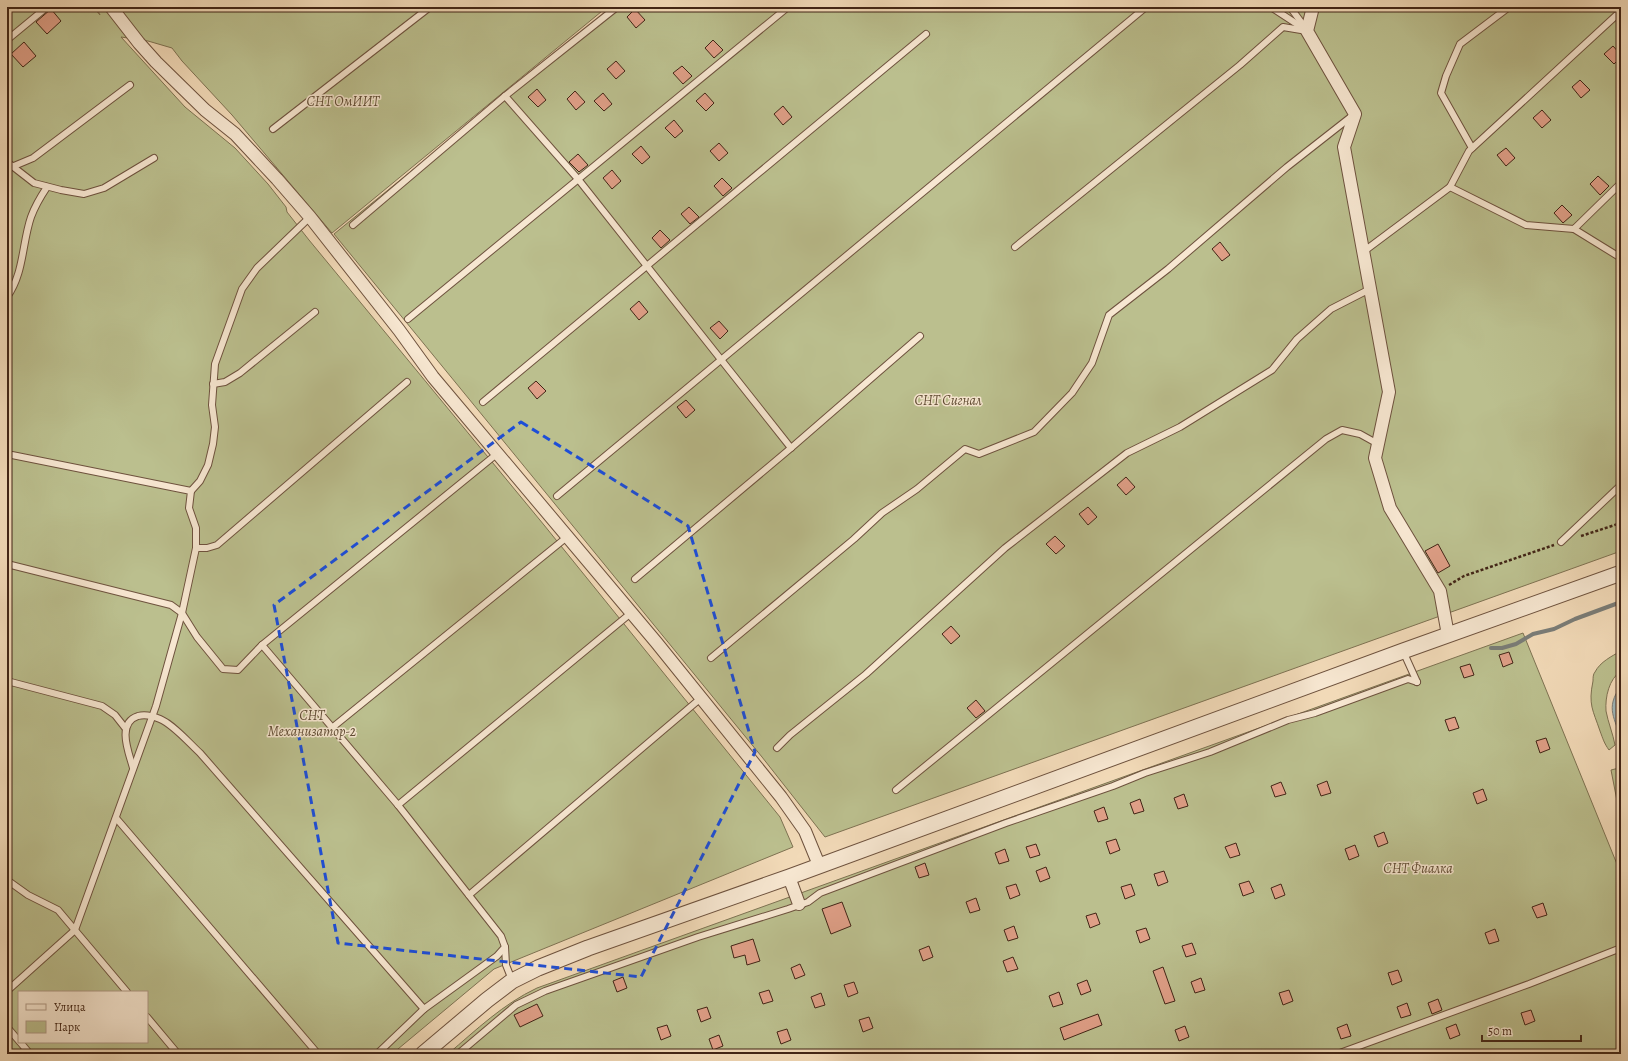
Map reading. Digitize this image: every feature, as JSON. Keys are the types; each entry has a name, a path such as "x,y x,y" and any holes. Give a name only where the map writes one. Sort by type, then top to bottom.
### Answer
{"street":[{"path":"110,7 156,62 205,110 234,134 277,178 310,217 434,377 498,452 701,698 795,816 805,831 819,865"},
{"path":"1313,7 1307,31 1355,114 1344,147 1389,392 1375,458 1390,508 1440,591 1448,635"},
{"path":"424,1054 487,1000 512,981 538,968 588,948 1621,573"},
{"path":"789,876 799,904"}],"lane":[{"path":"7,40 47,7"},
{"path":"273,129 430,7"},
{"path":"353,225 505,96 617,7"},
{"path":"408,319 788,7"},
{"path":"557,496 1146,7"},
{"path":"1271,7 1307,31"},
{"path":"1290,7 1307,31"},
{"path":"1472,148 1441,93 1442,88 1460,44 1509,7"},
{"path":"1363,252 1450,187 1468,151 1621,11"},
{"path":"1015,247 1240,65 1283,27 1307,31"},
{"path":"483,402 926,34"},
{"path":"14,166 33,158 130,85"},
{"path":"505,96 578,179 791,448"},
{"path":"712,658 854,540 882,513 917,489 965,449 979,454 1034,432 1072,393 1092,363 1109,315 1168,269 1287,167 1355,114"},
{"path":"7,162 34,183 84,194 104,188 154,158"},
{"path":"1574,229 1621,183"},
{"path":"7,297 11,292 19,272 31,216 47,186"},
{"path":"1450,187 1526,225 1574,229 1621,258"},
{"path":"7,991 75,930 152,716 182,613 196,548 196,528 189,508 191,491 200,480 208,465 213,444 215,427 212,405 214,364 242,289 257,268 310,217"},
{"path":"777,748 790,735 866,674 1005,548 1127,453 1180,427 1272,370 1298,339 1330,309 1370,289"},
{"path":"213,384 225,382 240,373 315,312"},
{"path":"635,579 791,448 920,336"},
{"path":"196,548 207,548 217,545 407,382"},
{"path":"896,790 1326,439 1342,430 1360,434 1378,444"},
{"path":"7,564 171,605 182,613 197,637 223,670 238,670 262,645 498,452"},
{"path":"7,454 191,491"},
{"path":"1561,542 1621,485"},
{"path":"333,727 568,537"},
{"path":"398,805 631,613"},
{"path":"262,645 398,805 501,936 505,947 506,965 512,981"},
{"path":"458,1054 516,1005 545,991 698,937 808,902 820,893 1006,823 1113,786 1144,773 1210,752 1288,720 1312,714 1408,679 1417,682 1403,651"},
{"path":"7,681 102,706 115,715 126,729"},
{"path":"469,895 701,698"},
{"path":"133,768 126,743 126,729 129,721 142,715 161,719 200,753 424,1009"},
{"path":"116,818 318,1054"},
{"path":"7,880 28,895 58,910 126,991"},
{"path":"377,1054 424,1009 497,956 505,947"},
{"path":"1337,1054 1514,990 1621,948"},
{"path":"148,1017 178,1054"},
{"path":"7,1027 18,1041"},
{"path":"20,1043 30,1054"}],"path":[{"path":"1440,591 1464,576 1621,523"}],"highlighted area":[{"path":"521,422 688,526 755,752 641,977 338,943 274,605"}],"green space":[{"name":"СНТ Механизатор-2","path":"7,7 93,7 100,15 96,7 607,7 332,233 232,115 182,61 172,48 148,41 121,37 185,107 235,148 268,184 286,207 287,212 309,240 544,525 780,817 793,847 494,969 392,1054 7,1054"},
{"name":"СНТ Сигнал","path":"613,7 1621,7 1621,551 825,837 762,757 334,234"},
{"name":"СНТ Фиалка","path":"1523,633 1621,874 1621,1054 448,1054 501,1010 537,988"},
{"path":"1621,651 1621,671 1613,679 1606,700 1606,711 1615,745 1609,750 1593,712 1591,696 1593,675 1600,665"},
{"path":"1621,769 1621,816 1611,770"}],"water":[{"path":"1621,686 1621,741 1614,720 1612,707 1616,694"}],"building":[{"path":"51,9 61,21 47,34 36,22"},
{"path":"635,9 645,20 636,28 627,17"},
{"path":"713,40 723,50 714,58 705,48"},
{"path":"24,42 36,56 23,67 11,54"},
{"path":"1613,46 1621,55 1621,57 1614,64 1604,54"},
{"path":"616,61 625,71 616,79 607,69"},
{"path":"682,66 692,76 683,84 673,73"},
{"path":"1580,80 1590,90 1581,98 1572,87"},
{"path":"537,89 546,100 538,107 528,97"},
{"path":"575,91 585,102 576,110 567,99"},
{"path":"603,93 612,104 604,111 594,101"},
{"path":"705,93 714,103 706,111 696,101"},
{"path":"783,106 792,117 783,125 774,114"},
{"path":"1542,110 1551,120 1542,128 1533,118"},
{"path":"674,120 683,131 675,138 665,128"},
{"path":"719,143 728,153 719,161 710,151"},
{"path":"641,146 650,157 642,164 632,154"},
{"path":"1506,148 1515,158 1506,166 1497,155"},
{"path":"578,154 588,165 579,172 569,162"},
{"path":"612,170 621,181 612,189 603,178"},
{"path":"1598,176 1609,186 1600,195 1590,184"},
{"path":"722,178 732,188 723,196 714,186"},
{"path":"1562,205 1572,215 1563,223 1554,213"},
{"path":"689,207 699,217 690,224 681,214"},
{"path":"660,230 670,240 661,248 652,238"},
{"path":"1220,242 1230,255 1222,261 1212,249"},
{"path":"639,301 648,312 639,320 630,309"},
{"path":"719,321 728,331 720,339 710,328"},
{"path":"536,381 546,391 537,399 528,388"},
{"path":"686,400 695,410 686,418 677,407"},
{"path":"1126,477 1135,487 1126,495 1117,485"},
{"path":"1088,507 1097,517 1088,525 1079,514"},
{"path":"1055,536 1065,546 1056,554 1046,544"},
{"path":"1438,544 1450,566 1438,573 1425,551"},
{"path":"951,626 960,636 951,644 942,634"},
{"path":"1509,652 1513,663 1503,667 1499,655"},
{"path":"1470,664 1474,675 1464,678 1460,667"},
{"path":"976,700 985,711 976,718 967,708"},
{"path":"1455,717 1459,728 1449,731 1445,720"},
{"path":"1546,738 1550,749 1540,753 1536,741"},
{"path":"1327,781 1331,793 1321,796 1317,785"},
{"path":"1281,782 1286,794 1275,797 1271,786"},
{"path":"1483,789 1487,800 1477,804 1473,793"},
{"path":"1184,794 1188,806 1178,809 1174,798"},
{"path":"1140,799 1144,811 1134,814 1130,803"},
{"path":"1104,807 1108,819 1098,822 1094,811"},
{"path":"1384,832 1388,843 1378,847 1374,836"},
{"path":"1116,839 1120,850 1110,854 1106,842"},
{"path":"1236,843 1240,855 1230,858 1225,847"},
{"path":"1036,844 1040,855 1030,858 1026,847"},
{"path":"1355,845 1359,856 1349,860 1345,849"},
{"path":"1005,849 1009,861 999,864 995,853"},
{"path":"925,863 929,875 919,878 915,867"},
{"path":"1046,867 1050,878 1040,882 1036,871"},
{"path":"1164,871 1168,882 1158,886 1154,874"},
{"path":"1249,881 1254,892 1243,896 1239,884"},
{"path":"1016,884 1020,895 1010,899 1006,887"},
{"path":"1131,884 1135,895 1125,899 1121,887"},
{"path":"1281,884 1285,895 1275,899 1271,888"},
{"path":"976,898 980,910 970,913 966,902"},
{"path":"842,902 851,926 831,934 822,909"},
{"path":"1543,903 1547,915 1537,918 1532,907"},
{"path":"1096,913 1100,924 1090,928 1086,916"},
{"path":"1014,926 1018,938 1008,941 1004,930"},
{"path":"1146,928 1150,939 1140,943 1136,931"},
{"path":"1495,929 1499,941 1489,944 1485,933"},
{"path":"753,939 760,961 747,965 745,955 734,958 731,946"},
{"path":"1192,943 1196,954 1186,957 1182,946"},
{"path":"929,946 933,957 923,961 919,950"},
{"path":"1013,957 1018,969 1007,972 1003,961"},
{"path":"800,964 805,975 795,979 791,968"},
{"path":"1163,967 1175,1001 1165,1004 1153,971"},
{"path":"1398,970 1402,981 1392,985 1388,973"},
{"path":"623,977 627,988 617,992 613,981"},
{"path":"1201,978 1205,990 1195,993 1191,982"},
{"path":"1087,980 1091,991 1081,995 1077,984"},
{"path":"854,982 858,993 848,997 844,985"},
{"path":"769,990 773,1001 763,1004 759,993"},
{"path":"1289,990 1293,1001 1283,1005 1279,993"},
{"path":"1059,992 1063,1004 1053,1007 1049,996"},
{"path":"821,993 825,1005 815,1008 811,997"},
{"path":"1438,999 1442,1010 1432,1014 1428,1003"},
{"path":"1407,1003 1411,1015 1401,1018 1397,1007"},
{"path":"537,1004 543,1016 520,1027 514,1015"},
{"path":"707,1007 711,1018 701,1022 697,1010"},
{"path":"1531,1010 1535,1021 1525,1025 1521,1013"},
{"path":"1098,1014 1102,1025 1064,1040 1060,1028"},
{"path":"869,1017 873,1028 863,1032 859,1020"},
{"path":"1347,1024 1351,1036 1341,1039 1337,1028"},
{"path":"1456,1024 1460,1035 1450,1039 1446,1028"},
{"path":"667,1025 671,1036 661,1040 657,1028"},
{"path":"1185,1026 1189,1037 1179,1041 1175,1030"},
{"path":"787,1029 791,1040 781,1044 777,1032"},
{"path":"719,1035 723,1046 713,1050 709,1039"}],"waterway":[{"path":"1491,648 1502,648 1516,644 1533,634 1554,629 1575,619 1621,602"}],"park label":[{"name":"СНТ ОмИИТ","path":"343,101"}]}
